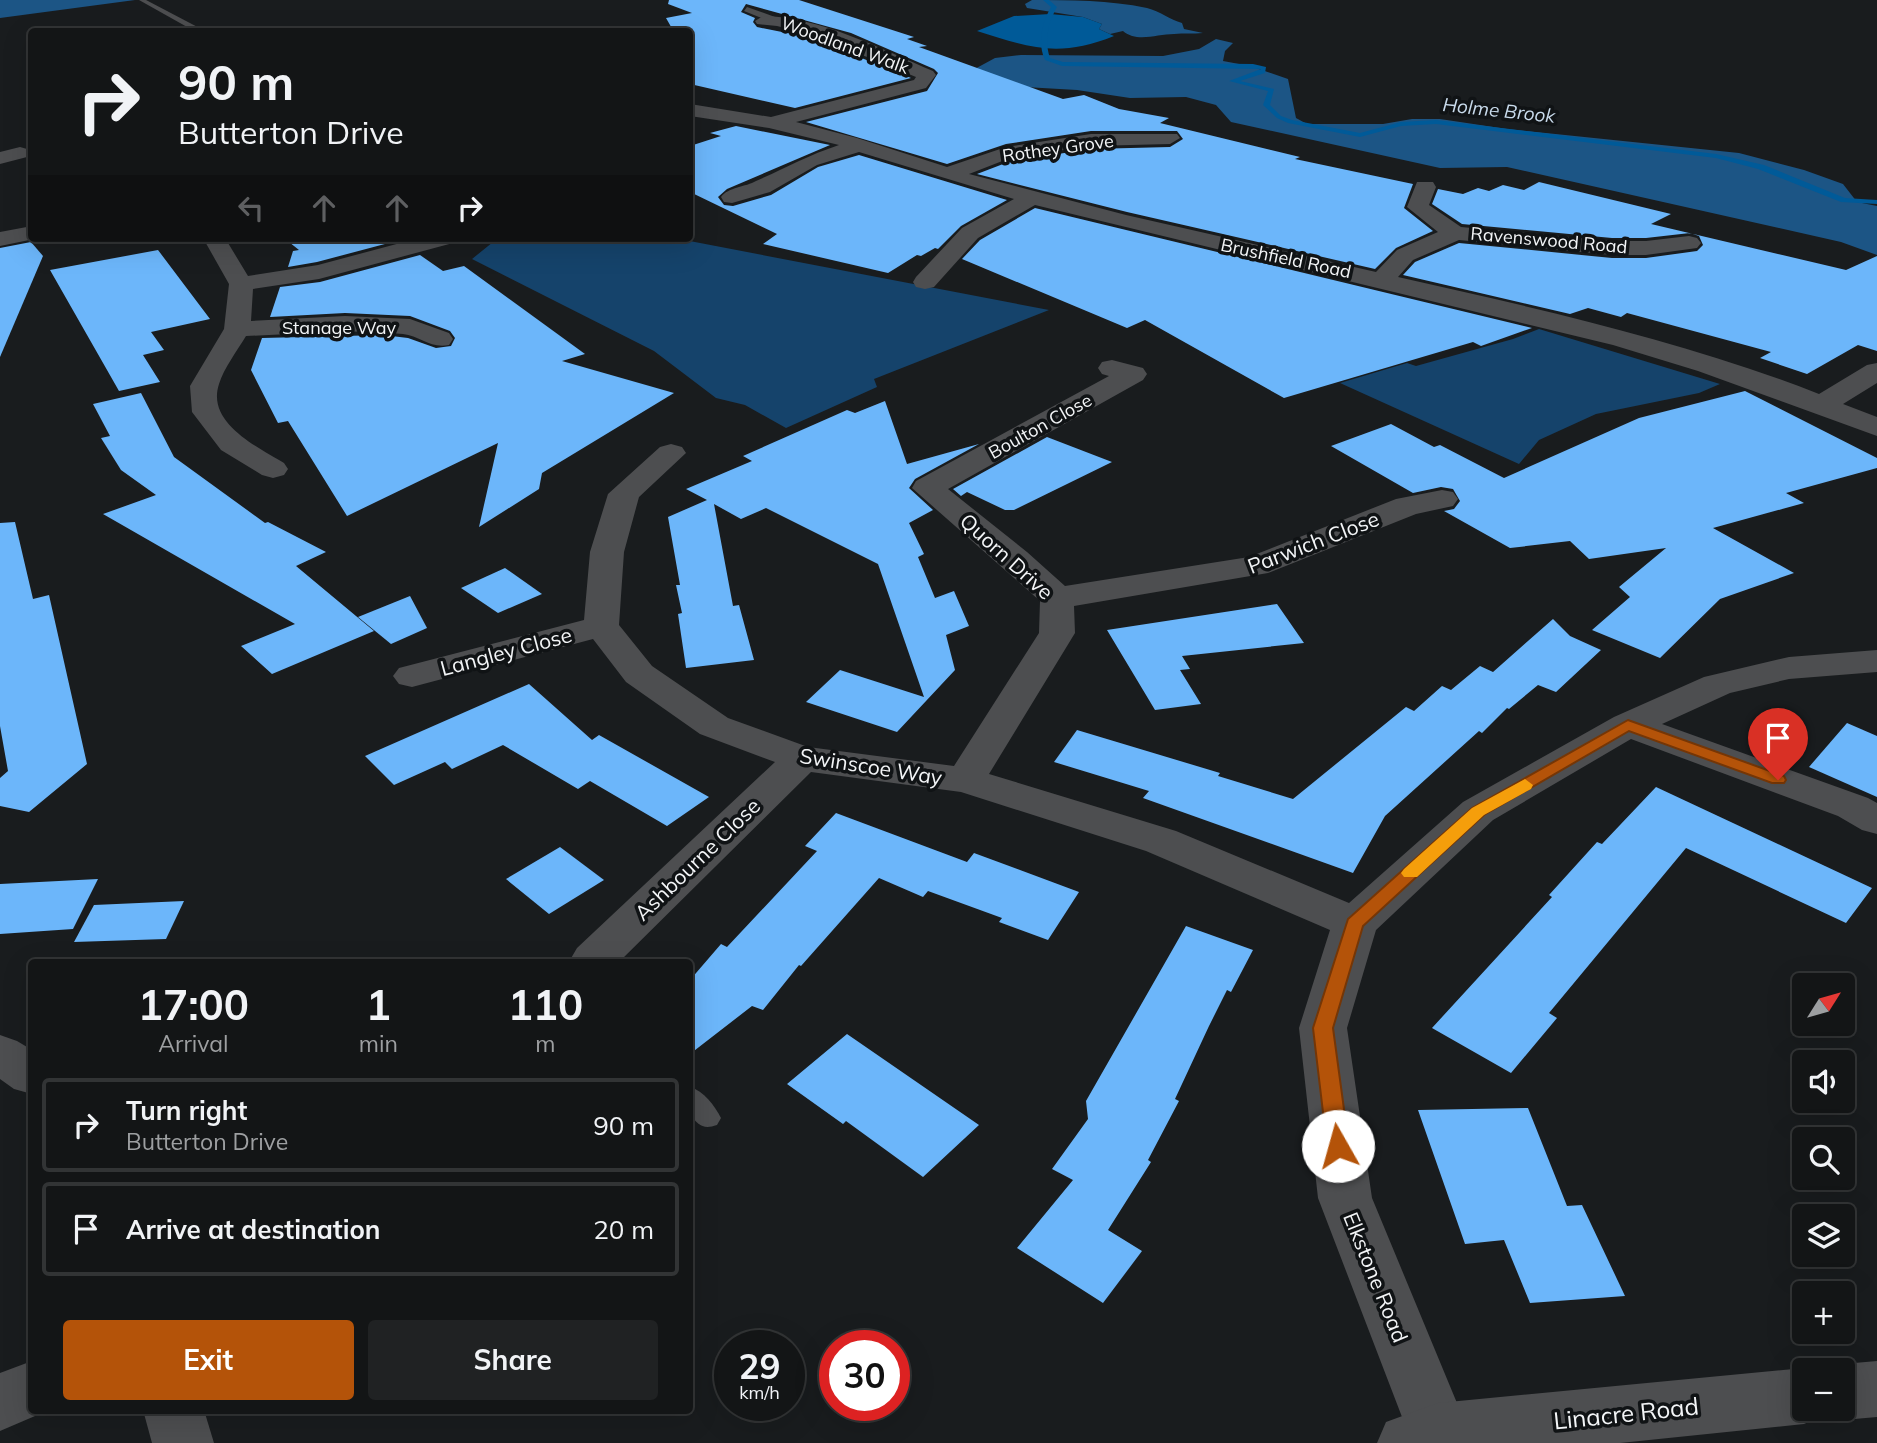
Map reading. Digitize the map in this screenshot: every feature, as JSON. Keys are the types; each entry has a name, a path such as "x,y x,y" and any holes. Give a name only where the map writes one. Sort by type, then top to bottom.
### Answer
{"street":[{"name":"Woodland Walk","path":"767,20 814,31 927,75 920,84 895,92 769,123"},
{"name":"Brushfield Road","path":"693,110 820,134 949,174 1186,236 1382,279 1620,337 1691,358 1823,404 1877,427"},
{"name":"Rothey Grove","path":"949,174 1006,153 1091,140 1170,138"},
{"path":"732,197 762,187 810,161 856,146"},
{"path":"1425,187 1418,207 1436,222 1456,233"},
{"path":"925,282 970,233 1034,197"},
{"name":"Ravenswood Road","path":"1382,279 1405,255 1456,233 1612,247 1646,248 1689,243"},
{"path":"0,239 28,234"},
{"path":"216,242 241,284 237,329 204,386 206,412 231,444 273,470"},
{"path":"241,284 319,272 430,242"},
{"name":"Stanage Way","path":"237,329 345,324 410,327 440,339"},
{"name":"Boulton Close","path":"927,488 1133,374 1112,368"},
{"path":"1823,404 1877,371"},
{"path":"601,626 607,552 624,494 671,453"},
{"name":"Quorn Drive","path":"927,488 1015,559 1057,598 1057,633 965,780"},
{"name":"Parwich Close","path":"1057,598 1256,566 1406,506 1442,499"},
{"name":"Langley Close","path":"412,676 601,626"},
{"name":"Swinscoe Way","path":"601,626 639,674 714,726 802,758 965,780 1161,841 1355,923"},
{"path":"1355,923 1478,811 1628,725 1717,685 1789,668 1877,661"},
{"path":"1628,725 1853,807 1877,820"},
{"name":"Ashbourne Close","path":"596,959 802,758"},
{"name":"Elkstone Road","path":"1355,923 1323,1028 1345,1198 1423,1437"},
{"path":"0,1055 28,1072"},
{"path":"1855,1391 1877,1389"},
{"path":"0,1402 28,1391"},
{"name":"Linacre Road","path":"1423,1437 1792,1397"},
{"path":"174,1414 183,1443"}],"lane":[{"path":"147,0 142,1 195,28"},
{"path":"747,9 767,20"},
{"path":"693,1100 708,1118"}],"shaded area":[{"path":"0,0 135,0 0,18"},
{"path":"1032,0 1076,0 1133,5 1156,11 1182,23 1184,29 1203,33 1141,37 1134,37 1123,31 1110,34 1099,29 1102,24 1083,17 1027,8 1025,4"},
{"path":"1050,14 1083,17 1102,24 1099,29 1114,36 1094,43 1060,49 1029,46 977,31 1014,16"},
{"path":"1216,39 1233,43 1225,51 1223,61 1250,66 1288,79 1296,118 1307,124 1383,124 1412,119 1440,119 1507,129 1739,153 1804,170 1843,184 1857,202 1877,206 1877,255 1841,242 1507,167 1440,168 1231,122 1216,105 1186,97 1130,98 1077,90 987,85 971,71 995,58 1021,55 1163,56 1199,49"},
{"path":"493,242 693,242 1049,310 874,379 877,387 786,428 745,405 716,398 654,351 472,259"},
{"path":"1539,329 1720,384 1699,393 1596,414 1539,440 1519,464 1340,383 1407,363 1416,366"}],"building":[{"path":"669,0 799,0 914,37 907,39 927,46 919,47 1063,99 1084,95 1119,109 1169,118 1160,123 1300,157 1295,159 1413,184 1404,208 1433,231 1396,248 1375,269 1127,212 977,174 1011,161 1091,149 1170,147 1183,139 1177,131 1091,131 1006,144 947,164 806,122 927,91 938,73 934,69 851,33 746,4 741,12 755,18 753,22 757,27 812,38 911,78 795,108 693,85 693,28 672,28 666,18 692,13 668,4"},
{"path":"736,126 830,145 727,189 718,197 724,205 733,206 771,195 818,167 859,155 1007,200 961,226 938,249 917,255 888,273 763,244 777,234 693,193 693,145 721,136 710,133"},
{"path":"1539,182 1671,214 1651,224 1689,233 1646,238 1612,238 1462,224 1432,204 1438,189 1463,194 1478,188 1489,191 1503,185 1524,190"},
{"path":"1035,208 1532,328 1481,346 1473,342 1284,398 1145,320 1127,328 962,259 980,240"},
{"path":"1692,234 1846,270 1877,256 1877,351 1858,345 1807,374 1760,358 1771,352 1627,313 1621,317 1588,308 1570,314 1403,275 1415,262 1459,243 1612,258 1646,258 1697,251 1703,245 1699,236"},
{"path":"31,242 43,256 0,357 0,248"},
{"path":"289,242 392,242 288,267 293,251 299,250"},
{"path":"158,250 210,319 151,332 164,350 143,355 160,382 119,391 50,270"},
{"path":"420,255 443,271 464,266 585,354 562,361 674,393 542,473 539,489 479,527 498,443 347,516 288,421 278,423 251,370 262,338 383,335 408,338 436,348 451,346 455,338 450,331 410,316 345,313 270,317 280,287 320,282"},
{"path":"1745,391 1877,458 1877,468 1786,493 1804,503 1713,528 1794,573 1720,599 1660,658 1592,630 1630,597 1619,587 1666,548 1589,559 1570,541 1510,548 1444,511 1454,509 1460,501 1453,489 1441,487 1413,493 1331,446 1391,424 1434,447 1440,445 1504,478 1639,418"},
{"path":"141,393 174,457 265,523 268,522 326,552 296,566 374,631 272,674 241,646 295,624 103,514 156,495 121,470 101,438 110,436 93,404"},
{"path":"885,401 907,464 979,444 915,479 909,488 933,510 909,523 924,554 918,557 935,598 954,591 969,626 946,635 955,670 897,732 806,702 840,670 924,697 878,564 766,508 741,519 714,504 733,606 739,605 754,660 686,668 678,614 682,613 676,585 680,585 668,517 707,500 686,489 752,461 743,456 847,410 855,413"},
{"path":"1047,437 1112,462 1014,510 1005,510 967,492 961,496 953,489"},
{"path":"15,522 33,599 49,595 87,764 29,812 0,806 0,778 8,771 0,726 0,523"},
{"path":"505,568 542,594 498,613 461,588"},
{"path":"410,596 427,628 391,644 358,617"},
{"path":"1277,604 1304,643 1182,656 1190,669 1180,670 1201,704 1155,710 1107,630"},
{"path":"1553,619 1570,636 1601,650 1556,692 1538,685 1507,708 1482,733 1479,731 1385,816 1353,873 1143,798 1149,791 1054,762 1077,730 1220,773 1218,776 1293,799 1406,707 1414,711 1442,686 1451,690 1480,666 1493,672"},
{"path":"529,684 592,740 599,735 709,797 667,826 590,781 578,789 503,745 452,769 445,762 394,785 365,756"},
{"path":"1847,723 1877,736 1877,797 1809,767"},
{"path":"1656,787 1872,888 1846,923 1686,848 1549,1013 1557,1018 1511,1073 1432,1028 1552,897 1549,895 1597,842 1602,844"},
{"path":"836,813 967,862 974,853 1079,892 1048,940 999,922 1002,918 928,891 923,897 879,878 801,966 799,965 763,1010 752,1006 693,1052 693,977 721,944 727,947 817,851 805,846"},
{"path":"560,847 604,880 549,914 506,879"},
{"path":"98,879 73,929 0,934 0,884"},
{"path":"184,901 166,939 74,942 94,905"},
{"path":"1186,926 1253,950 1231,992 1227,990 1209,1026 1175,1099 1179,1101 1148,1160 1151,1162 1108,1230 1142,1251 1103,1303 1017,1248 1073,1180 1052,1169 1088,1119 1086,1101"},
{"path":"847,1034 979,1125 923,1177 846,1121 843,1124 787,1084"},
{"path":"1528,1108 1567,1206 1582,1205 1625,1296 1530,1303 1504,1240 1465,1244 1418,1110"}],"waterway":[{"name":"Holme Brook","path":"1046,0 1054,7 1045,33 1047,59 1062,64 1264,68 1263,72 1232,81 1272,90 1266,105 1279,117 1290,122 1360,135 1401,124 1436,122 1679,150 1761,167 1844,200 1877,202"}],"slow traffic":[{"path":"1410,873 1478,811 1525,785"}],"route":[{"path":"1338,1146 1323,1028 1355,923 1478,811 1628,725 1778,780"}]}
